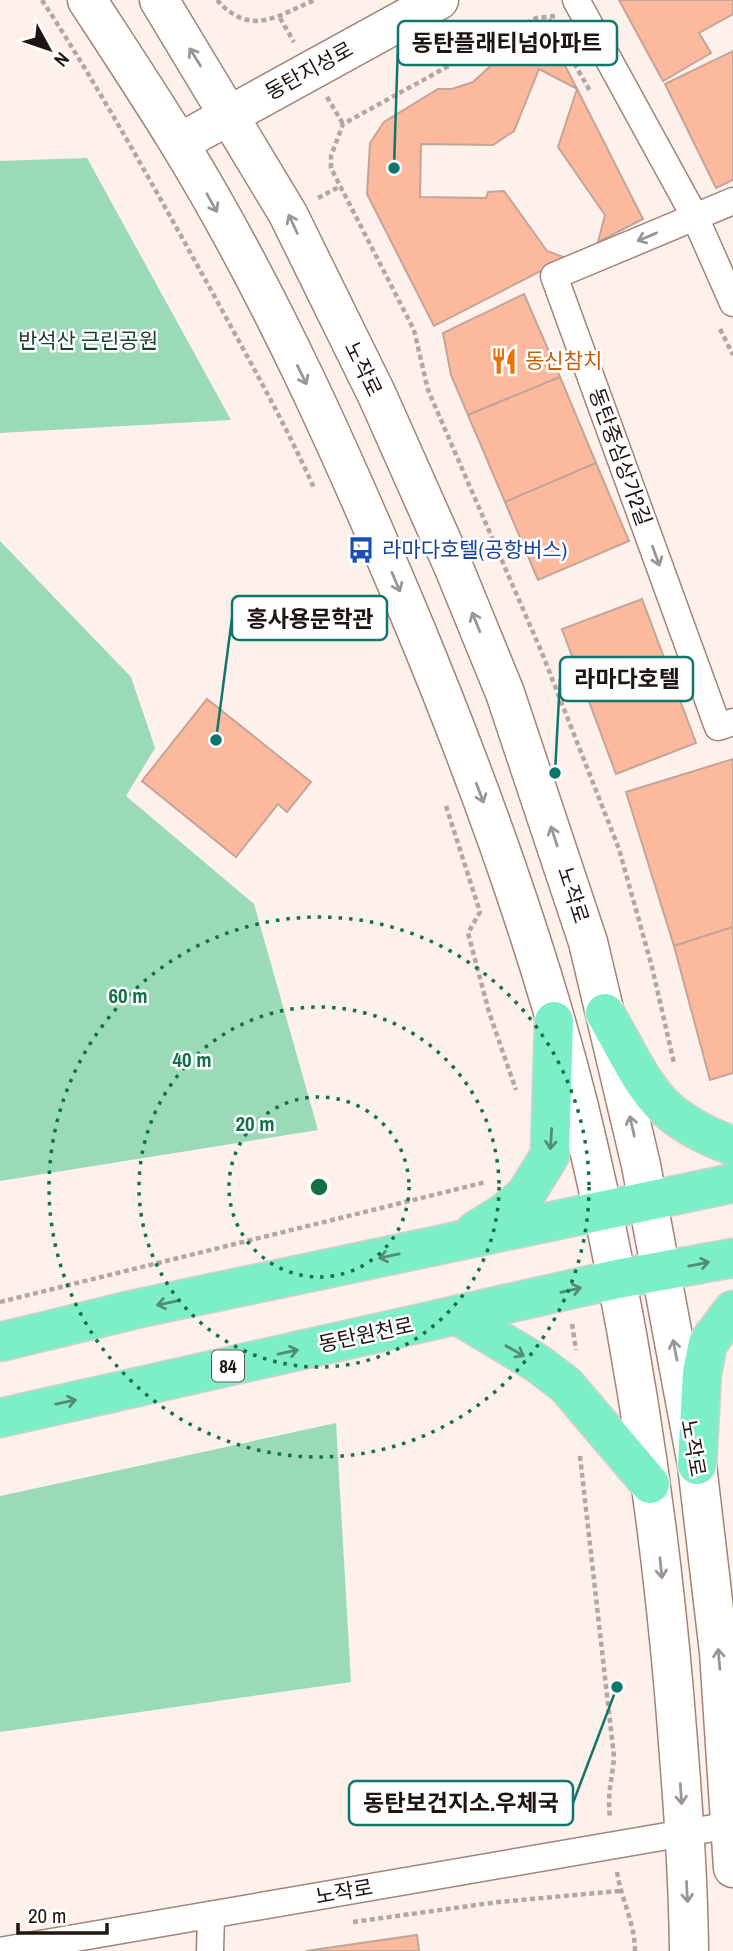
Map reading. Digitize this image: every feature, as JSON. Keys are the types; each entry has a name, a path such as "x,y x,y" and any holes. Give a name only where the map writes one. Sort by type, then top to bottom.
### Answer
{"main road":[{"path":"601,996 654,1100 676,1120 699,1134 733,1146"},
{"path":"456,1242 504,1213 526,1194 550,1155 550,1007"},
{"path":"0,1342 136,1309 733,1183"},
{"name":"동탄원천로","path":"0,1418 617,1279 733,1258"},
{"path":"699,1479 702,1373 708,1343 733,1310"},
{"path":"457,1315 537,1363 566,1385 652,1492"}],"street":[{"path":"87,0 179,143 271,314 348,475 439,685 485,806 550,1007 603,1212 617,1279 652,1492 670,1643 684,1832 689,1951"},
{"name":"노작로","path":"159,0 288,214 377,396 505,692 563,863 601,996 647,1201 699,1479 719,1652 733,1868"},
{"name":"동탄지성로","path":"179,143 439,0"},
{"path":"577,2 695,217 733,303"},
{"name":"동탄중심상가2길","path":"733,201 554,276 718,726 733,722"},
{"path":"271,314 275,292 285,277 302,274 321,286"},
{"path":"550,1007 557,1004 573,1006 587,997 601,996"},
{"path":"652,1492 671,1476 699,1479"},
{"name":"노작로","path":"0,1951 731,1825"},
{"path":"210,1951 211,1916"}],"path":[{"path":"42,0 86,67 199,263 282,418 316,490"},
{"path":"217,0 235,14 255,22 280,18 315,0"},
{"path":"577,2 549,19 536,18 343,124 333,148 331,168 414,330 428,390 542,653 619,849 652,967 676,1070"},
{"path":"443,800 480,912 468,933 489,1012 519,1099"},
{"path":"0,1302 498,1179"},
{"path":"579,1446 600,1609 614,1757 612,1776 606,1790"},
{"path":"347,1922 498,1902 620,1891 631,1919 635,1951"}],"green space":[{"name":"반석산 근린공원","path":"87,158 231,420 0,433 0,161"},
{"path":"0,541 131,677 155,748 126,796 254,904 318,1130 0,1181"},
{"path":"336,1423 351,1682 0,1732 0,1496"}],"building":[{"path":"619,0 733,0 733,14 699,33 711,53 663,81"},
{"path":"547,30 577,89 539,69 514,131 493,145 421,144 420,197 486,198 488,192 504,191 547,251 566,258 434,326 367,194 370,143 384,122 438,89 452,89 473,82 509,49"},
{"path":"733,51 733,180 716,188 665,84"},
{"path":"577,89 643,219 598,242 605,215 558,147"},
{"path":"524,294 560,377 468,415 451,375 443,333"},
{"path":"560,377 596,463 505,502 468,415"},
{"path":"596,463 629,541 538,580 505,502"},
{"path":"642,599 696,743 616,774 562,629"},
{"path":"207,699 311,782 287,812 278,804 236,857 142,781"},
{"path":"733,759 733,927 674,946 626,792"},
{"path":"733,927 733,1073 710,1080 674,946"},
{"path":"417,1935 419,1951 306,1951"}],"place":[{"name":"동탄플래티넘아파트","path":"394,168"},
{"name":"동신참치","path":"504,361"},
{"name":"라마다호텔(공항버스)","path":"361,550"},
{"name":"홍사용문학관","path":"216,740"},
{"name":"라마다호텔","path":"555,773"},
{"name":"동탄보건지소.우체국","path":"617,1687"}]}
